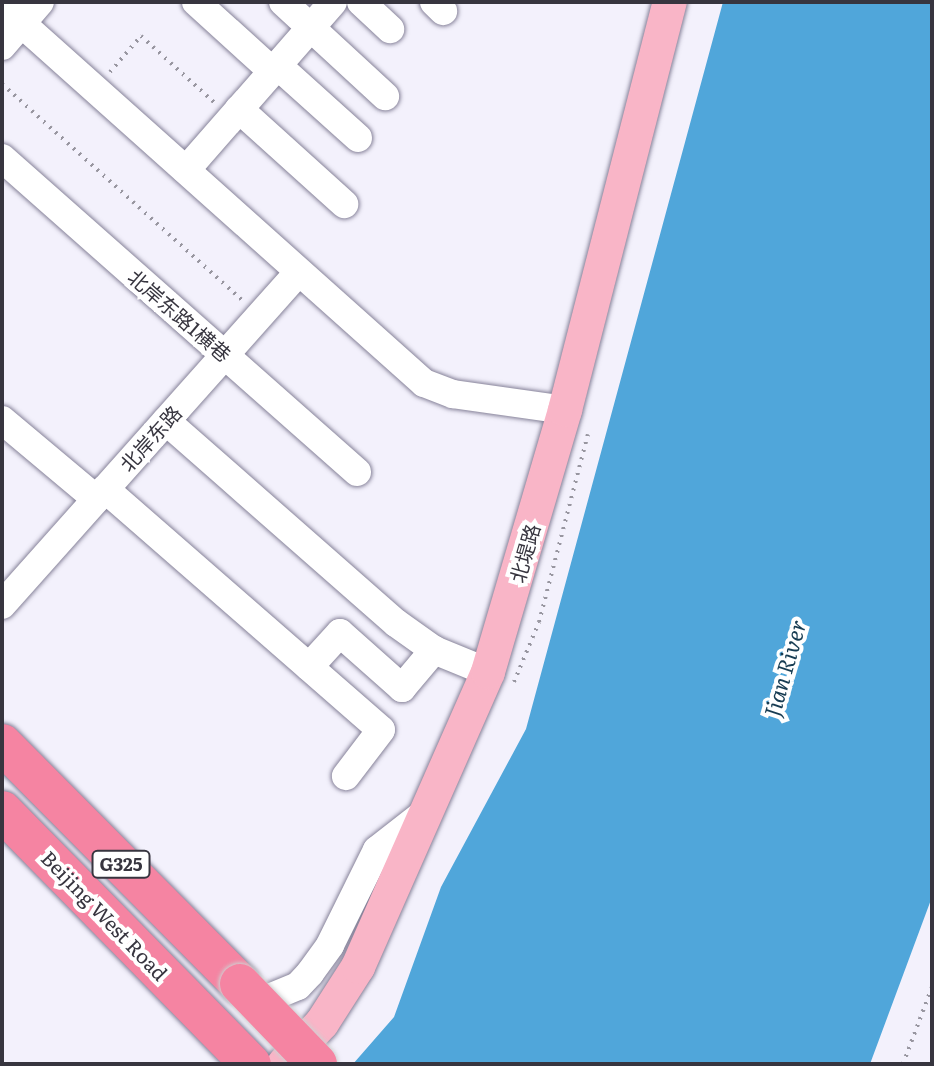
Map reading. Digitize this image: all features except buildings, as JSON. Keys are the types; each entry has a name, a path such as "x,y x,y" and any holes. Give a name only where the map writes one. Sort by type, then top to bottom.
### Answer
{"highway":[{"name":"G325","path":"2,744 317,1064"},
{"name":"Beijing West Road","path":"2,811 226,1046"}],"main road":[{"name":"北堤路","path":"284,1064 322,1023 352,978 430,809 488,672 565,410 670,2"}],"street":[{"path":"2,46 12,15 40,2"},
{"path":"196,2 358,138"},
{"path":"283,2 385,96"},
{"path":"186,170 333,2"},
{"path":"361,2 390,29"},
{"path":"12,15 424,383 453,394 565,410"},
{"path":"235,113 344,204"},
{"name":"北岸东路1横巷","path":"2,158 357,472"},
{"name":"北岸东路","path":"2,605 299,272"},
{"path":"2,420 100,494 381,730 346,776"},
{"path":"166,421 396,623 434,650 488,672"},
{"path":"309,667 340,633 402,688 434,650"},
{"path":"248,994 298,986 330,945 377,850 430,809"}],"path":[{"path":"95,89 141,36 235,113"},
{"path":"2,84 259,316"},
{"path":"903,1064 932,987"}],"water":[{"name":"Jian River","path":"723,2 932,2 932,897 870,1064 353,1064 394,1017 441,887 526,729"}]}
